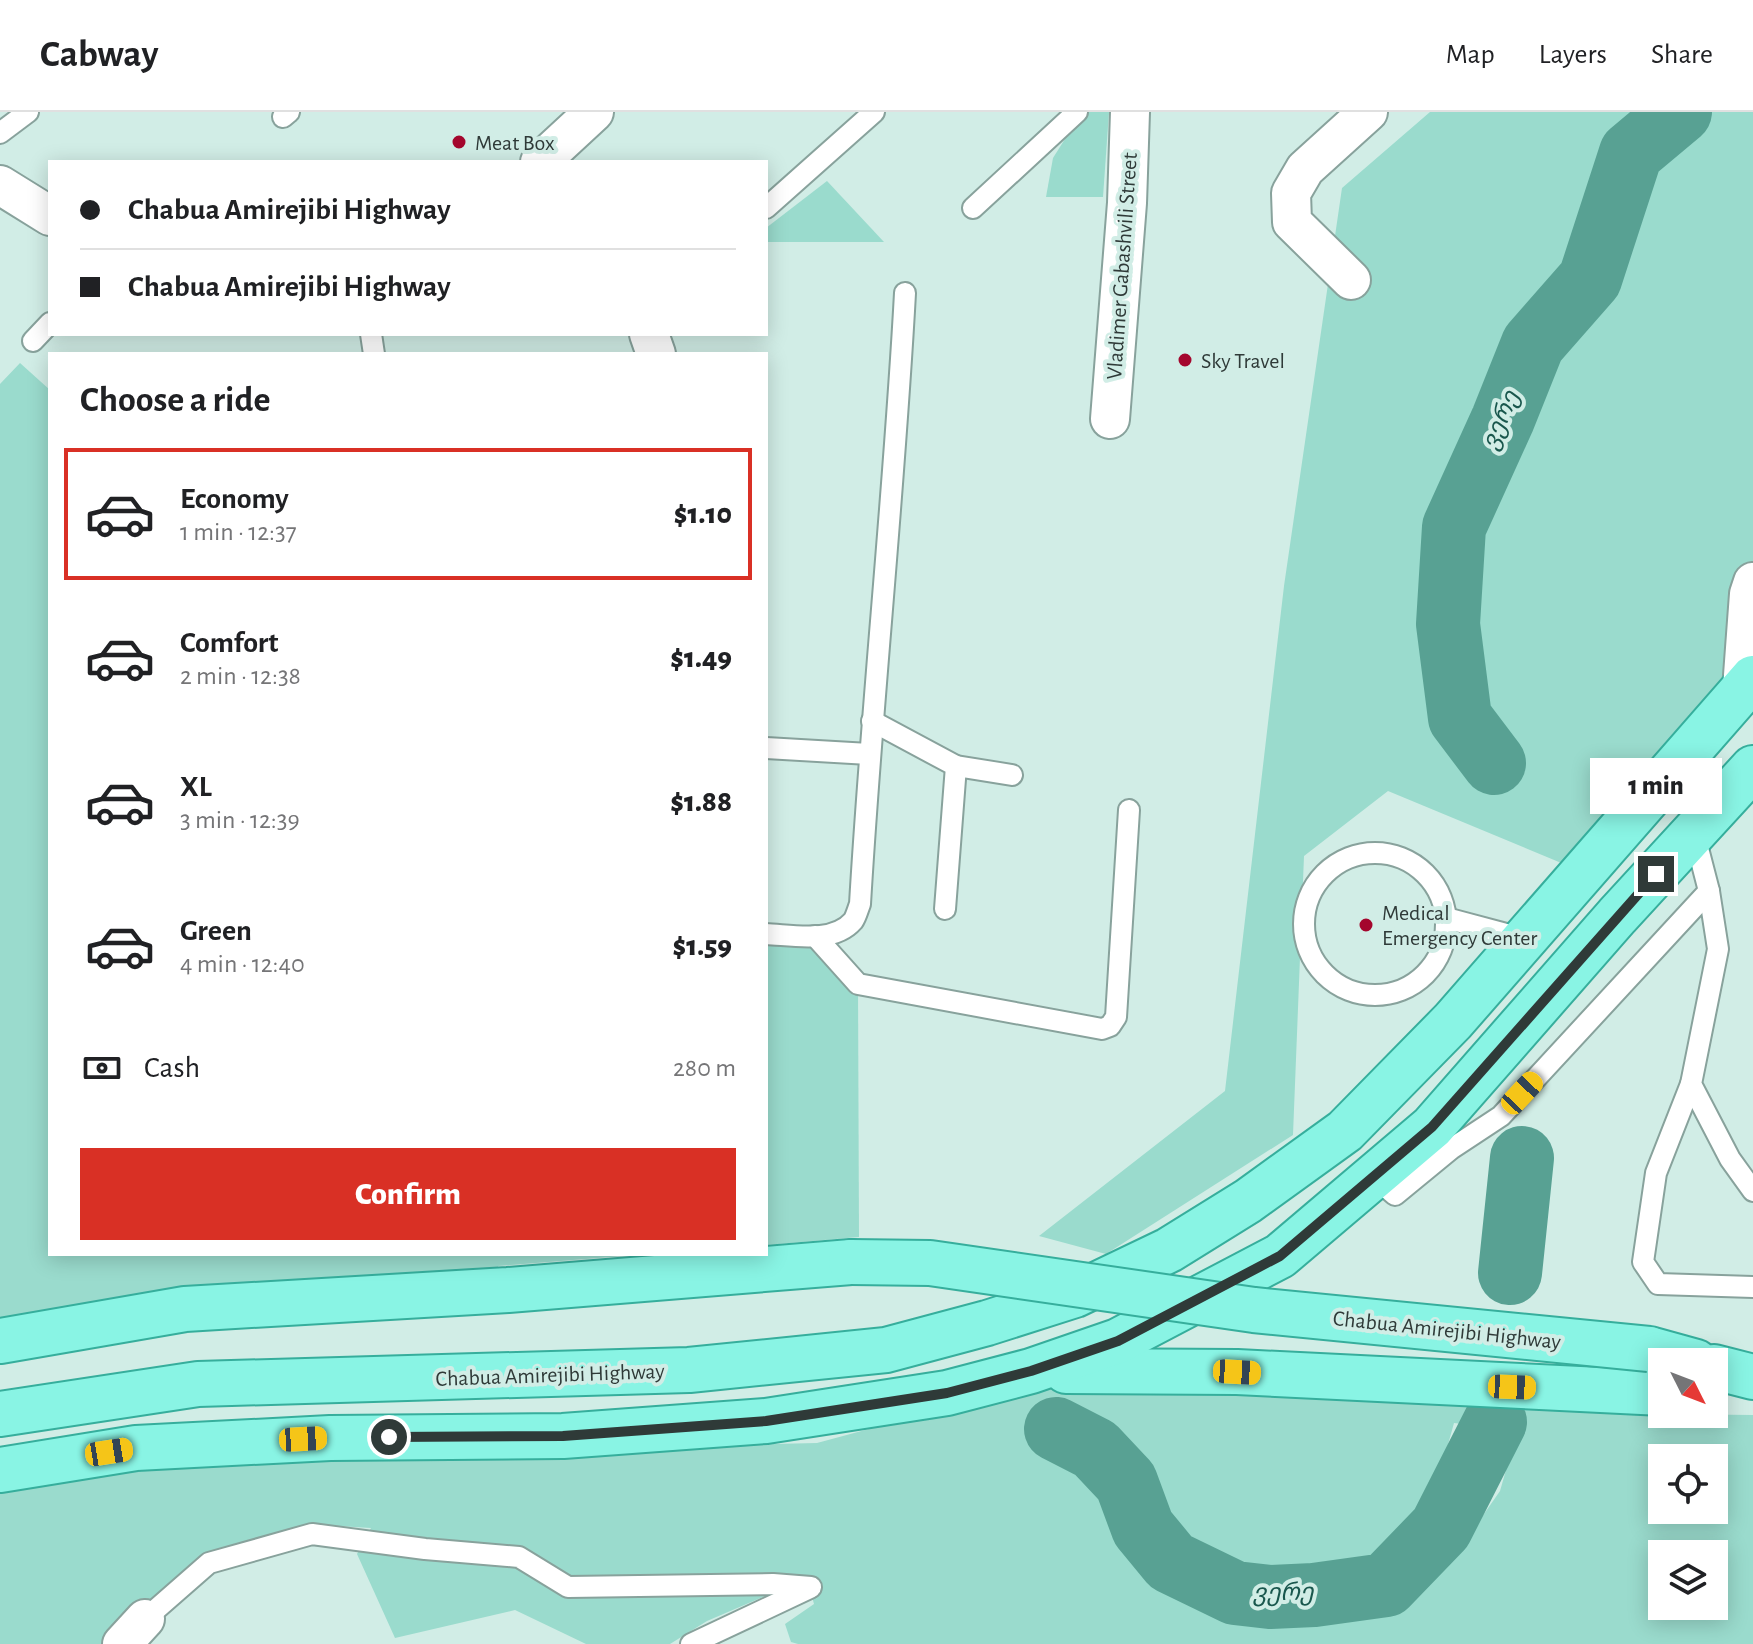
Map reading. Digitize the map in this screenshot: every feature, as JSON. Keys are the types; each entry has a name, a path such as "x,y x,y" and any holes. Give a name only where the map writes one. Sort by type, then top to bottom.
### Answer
{"main road":[{"name":"Chabua Amirejibi Highway","path":"0,1414 198,1384 689,1370 886,1350 987,1323 1088,1288 1169,1250 1248,1201 1345,1131 1453,1021 1748,684"},
{"path":"0,1470 136,1448 330,1438 563,1436 766,1421 947,1393 1031,1371 1118,1341 1280,1256 1432,1127 1753,768"},
{"name":"Chabua Amirejibi Highway","path":"0,1341 185,1309 508,1290 851,1262 930,1263 1254,1310 1648,1349"},
{"path":"1031,1371 1237,1372 1648,1393"},
{"path":"1728,1371 1753,1377"},
{"path":"1728,1389 1753,1388"}],"street":[{"path":"542,160 594,112"},
{"name":"Vladimer Gabashvili Street","path":"1110,419 1127,203 1130,112"},
{"path":"1351,280 1292,222 1291,193 1305,169 1368,112"},
{"path":"0,185 48,215"},
{"path":"1748,684 1749,594 1753,582"}],"lane":[{"path":"0,133 28,112"},
{"path":"768,206 874,112"},
{"path":"973,208 1077,112"},
{"path":"768,934 815,936 836,932 854,921 860,904 905,293"},
{"path":"33,341 48,325"},
{"path":"872,721 956,766 1012,775"},
{"path":"768,748 869,754"},
{"path":"945,909 956,766"},
{"path":"815,936 858,984 1102,1029 1110,1026 1116,1017 1129,810"},
{"path":"1694,832 1709,891 1718,949 1691,1084 1656,1173 1643,1262 1658,1284 1753,1287"},
{"path":"1364,854 1388,854 1409,861 1428,876 1441,896 1446,918 1444,942 1434,963 1418,981 1398,992 1374,996 1341,986 1315,963 1306,941 1304,918 1310,895 1332,868 1342,861 1364,854"},
{"path":"1373,1176 1395,1195 1451,1149 1501,1116 1709,891"},
{"path":"1446,918 1525,939"},
{"path":"1691,1084 1730,1159 1753,1191"},
{"path":"133,1631 209,1563 312,1534 425,1549 519,1557 568,1587 773,1584 811,1587 691,1644"}],"green space":[{"path":"1082,112 1109,112 1103,197 1046,197 1053,158"},
{"path":"1430,112 1753,112 1753,678 1583,872 1388,791 1304,856 1293,1135 1106,1254 1039,1236 1225,1091 1284,586 1342,188"},
{"path":"827,181 884,242 768,242 768,226"},
{"path":"20,363 48,388 48,1256 622,1256 498,1266 508,1290 0,1341 0,384"},
{"path":"768,934 815,936 858,984 859,1237 768,1245"},
{"path":"1062,1387 1516,1400 1648,1413 1648,1428 1728,1428 1728,1415 1753,1415 1753,1644 798,1644 791,1642 785,1624 814,1604 807,1578 707,1621 670,1644 586,1644 515,1610 395,1638 357,1554 371,1528 321,1525 209,1553 131,1616 105,1644 0,1644 0,1483 333,1453 817,1443 995,1395","holes":["1061,1403 1128,1458 1151,1526 1172,1548 1210,1572 1255,1581 1327,1573 1376,1556 1422,1517 1442,1466 1454,1423 1513,1430 1512,1449 1500,1491 1454,1557 1393,1599 1299,1627 1145,1577 1116,1508 1046,1448"]}],"waterway":[{"name":"ვერე","path":"1494,763 1460,718 1448,624 1454,527 1533,344 1590,279 1631,153 1680,112"},
{"name":"ვერე","path":"1510,1273 1522,1158"},
{"name":"ვერე","path":"1056,1429 1095,1449 1126,1482 1143,1528 1171,1562 1235,1593 1270,1597 1314,1595 1386,1585 1441,1528 1495,1422"}],"place":[{"name":"Meat Box","path":"459,142"},
{"name":"Sky Travel","path":"1185,360"},
{"name":"Medical Emergency Center","path":"1366,925"}],"route":[{"path":"389,1437 563,1436 766,1421 947,1393 1031,1371 1118,1341 1280,1256 1432,1127 1656,874"}]}
